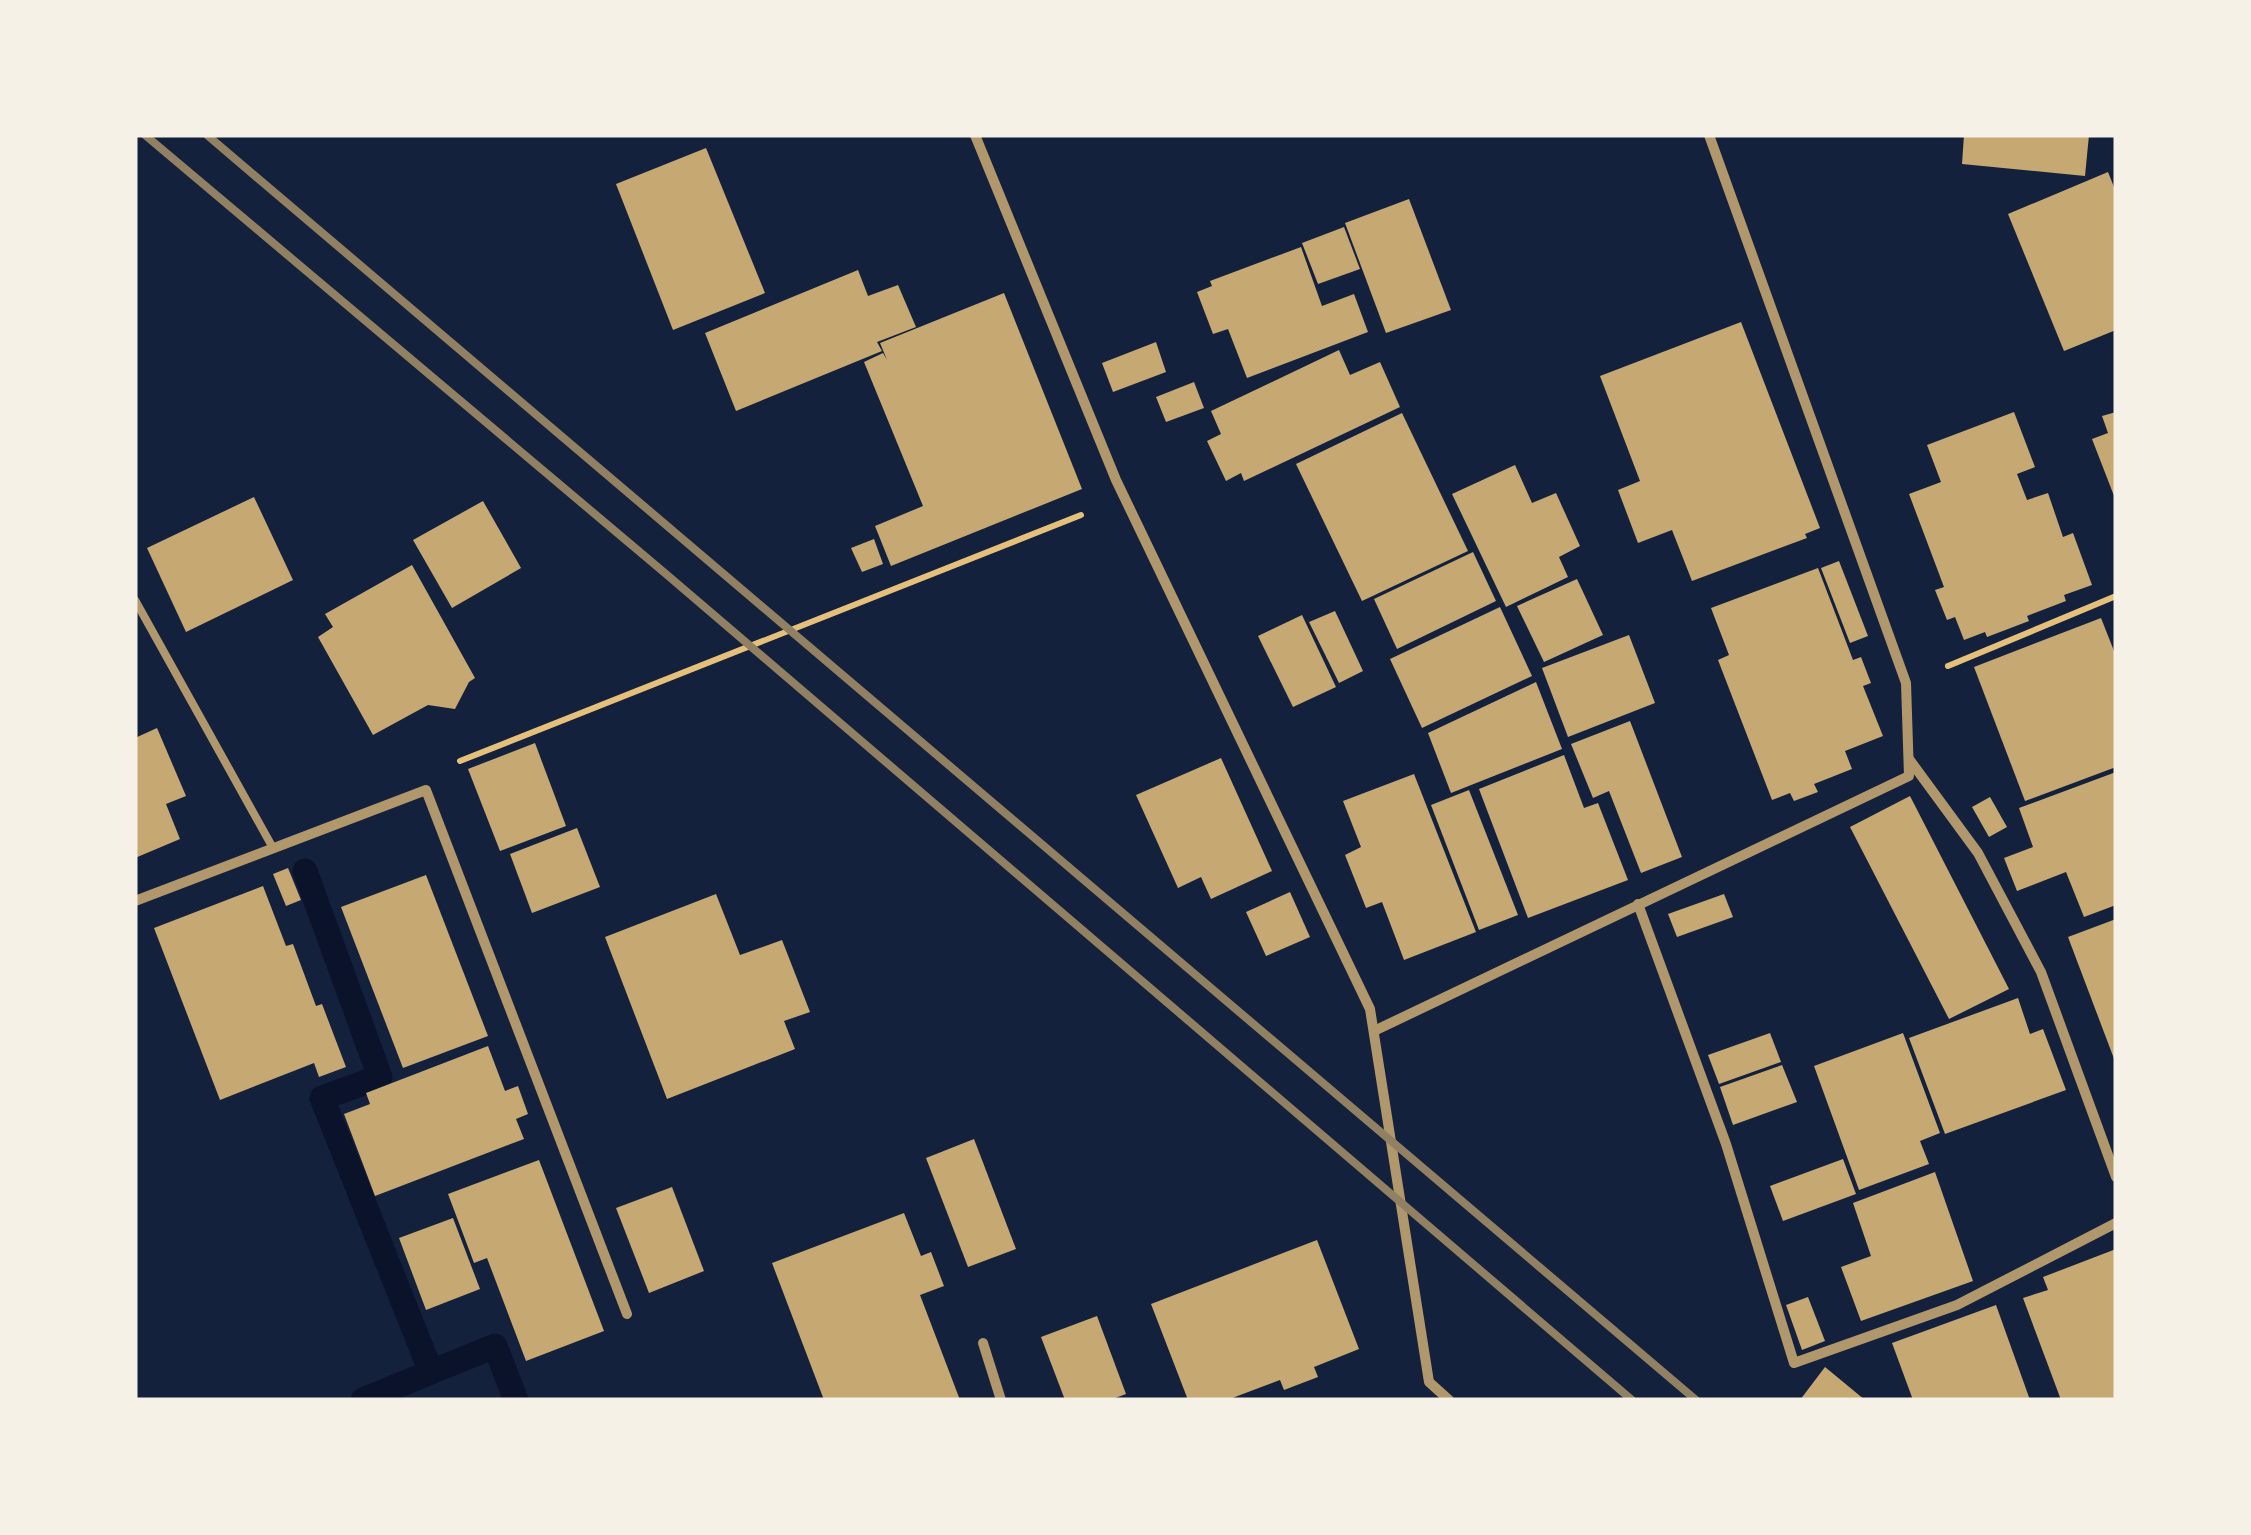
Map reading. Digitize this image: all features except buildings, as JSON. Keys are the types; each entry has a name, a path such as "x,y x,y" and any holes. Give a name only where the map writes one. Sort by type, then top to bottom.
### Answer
{"street":[{"path":"974,135 1124,498 1370,1009 1429,1382 1448,1400"},
{"path":"1374,1031 1910,776 1906,684 1708,135"},
{"path":"1908,758 1978,854 2041,972 2116,1177"},
{"path":"135,901 426,790 627,1314"},
{"path":"1638,904 1726,1144 1794,1364 1957,1305 2116,1223"},
{"path":"983,1343 1001,1400"}],"lane":[{"path":"135,600 273,848"}],"path":[{"path":"426,790 447,766 1124,498"},
{"path":"1906,684 2116,596"}],"waterway":[{"path":"305,871 380,1077 322,1098 431,1372 363,1400"},
{"path":"431,1372 495,1346 516,1400"}],"railway":[{"path":"145,135 666,574 1632,1400"},
{"path":"207,135 1696,1400"}]}
